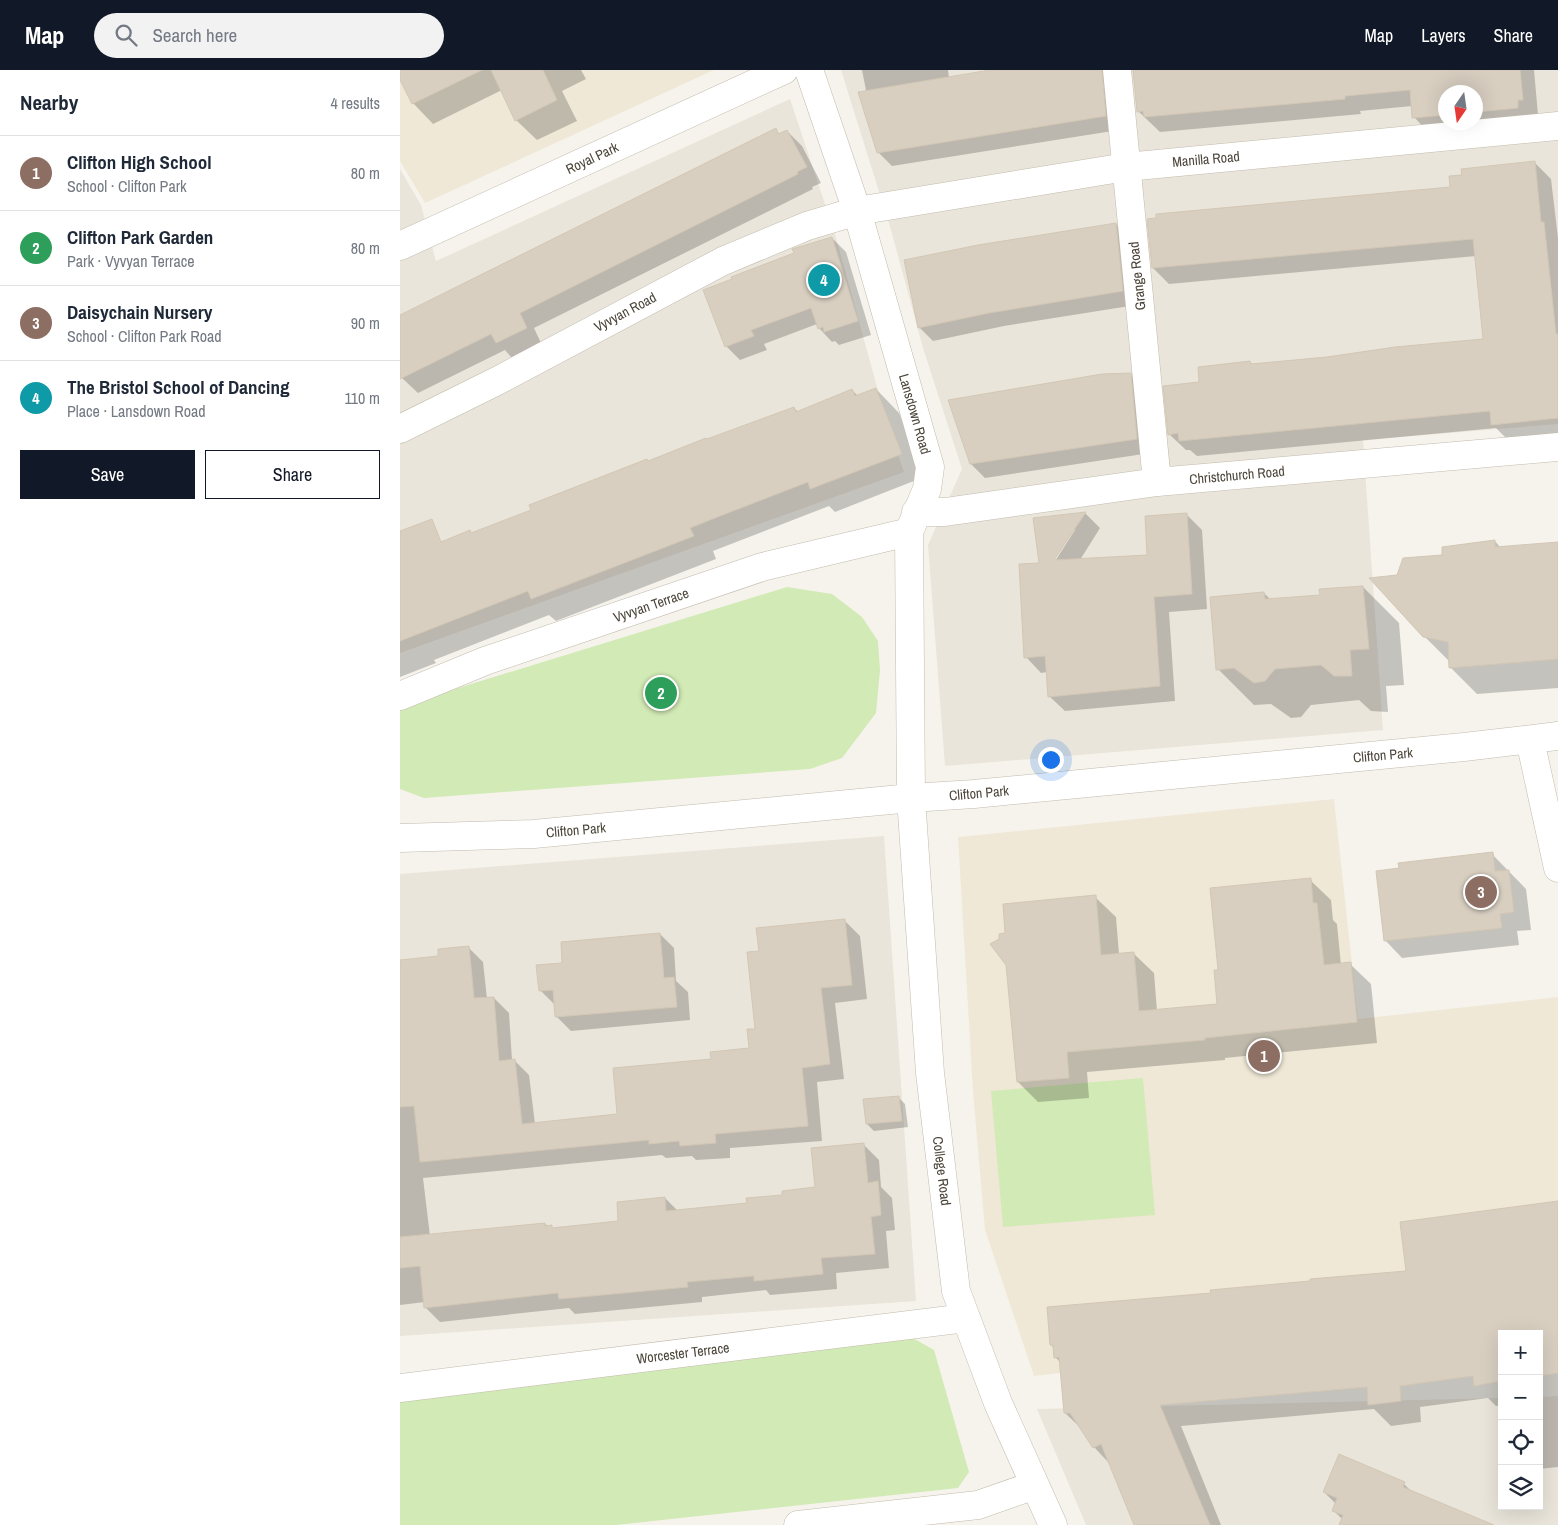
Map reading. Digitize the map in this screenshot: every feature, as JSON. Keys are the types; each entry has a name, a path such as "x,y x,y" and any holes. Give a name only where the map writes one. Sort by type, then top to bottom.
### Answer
{"street":[{"name":"Royal Park","path":"400,246 784,70"},
{"name":"Lansdown Road","path":"809,70 857,211 930,467 927,489 912,522 911,798"},
{"name":"Grange Road","path":"1117,70 1157,482"},
{"name":"Manilla Road","path":"857,211 1126,167 1558,126"},
{"name":"Vyvyan Road","path":"400,429 497,381 722,261 807,226 857,211"},
{"name":"Christchurch Road","path":"912,522 945,512 1157,482 1558,447"},
{"name":"Vyvyan Terrace","path":"400,696 485,661 762,567 912,522"},
{"name":"Clifton Park","path":"400,838 534,834 911,798 974,794 1558,736"},
{"path":"1530,740 1558,868"},
{"name":"College Road","path":"911,798 930,1074 956,1291 998,1403 1053,1525"},
{"name":"Worcester Terrace","path":"400,1388 966,1318"},
{"path":"798,1525 978,1505 1035,1485"}],"shaded area":[{"path":"400,70 714,70 425,203 400,161"},
{"path":"841,70 1558,70 1558,424 1363,440 1383,730 945,766 928,545 962,469 923,348 891,230"},
{"path":"790,99 835,234 888,427 904,472 400,653 400,169 421,205 436,261"},
{"path":"1334,799 1358,1019 1558,997 1558,1274 1354,1337 1034,1376 985,1230 973,1092 958,837"},
{"path":"884,836 916,1301 400,1336 400,874"},
{"path":"1558,1396 1558,1525 1086,1525 1037,1409 1498,1398 1498,1510 1543,1510 1543,1397"}],"green space":[{"path":"787,587 832,594 862,617 878,641 880,670 876,713 842,758 810,769 424,798 400,789 400,708 403,705"},
{"path":"1143,1078 1155,1215 1003,1227 991,1091"},
{"path":"911,1337 934,1350 969,1472 958,1488 616,1525 400,1525 400,1401"}],"building":[{"path":"400,70 482,70 412,104 400,80"},
{"path":"491,70 543,70 557,100 515,121"},
{"path":"990,70 1102,70 1106,116 877,153 858,92"},
{"path":"1133,70 1520,70 1523,100 1518,100 1518,108 1483,111 1483,85 1438,85 1438,116 1412,118 1410,90 1345,96 1345,99 1144,117 1143,111 1137,112"},
{"path":"776,128 778,134 787,130 807,167 797,172 798,174 520,313 527,328 496,343 491,334 400,379 400,315"},
{"path":"1535,161 1541,222 1544,222 1556,334 1558,334 1558,418 1491,425 1490,411 1179,441 1178,433 1168,435 1163,386 1199,382 1198,367 1250,361 1251,364 1327,357 1395,347 1483,339 1473,239 1152,268 1147,219 1156,218 1156,214 1450,187 1449,176 1462,175 1461,169"},
{"path":"1116,223 1123,291 989,313 918,328 904,260 978,245"},
{"path":"832,237 858,321 824,332 823,327 818,329 811,308 751,330 754,336 725,347 703,290 794,253 792,249"},
{"path":"1131,373 1137,439 970,464 948,400 1102,374"},
{"path":"876,388 902,454 810,489 808,482 690,528 694,536 531,599 528,591 400,641 400,531 432,519 441,542 470,530 471,533 531,510 529,505 647,459 648,461 794,407 796,412 852,389 855,396"},
{"path":"1086,512 1054,560 1147,555 1145,516 1187,513 1192,594 1154,597 1160,686 1048,697 1045,656 1024,658 1019,564 1039,563 1033,518"},
{"path":"1495,540 1495,547 1558,542 1558,659 1449,668 1448,642 1423,637 1369,578 1397,575 1403,558 1442,555 1442,547"},
{"path":"1363,586 1369,649 1350,650 1352,676 1334,676 1321,665 1275,669 1265,681 1254,683 1234,668 1216,670 1210,597 1264,592 1265,599 1320,595 1319,589"},
{"path":"1493,852 1495,871 1509,870 1514,912 1500,914 1502,928 1384,941 1376,871 1399,868 1398,863"},
{"path":"1311,878 1313,903 1317,903 1324,965 1351,962 1357,1022 1205,1038 1205,1040 1067,1052 1069,1078 1017,1082 1006,965 990,944 999,939 999,934 1005,933 1003,904 1096,895 1101,955 1134,952 1139,1011 1217,1004 1214,970 1218,970 1210,888"},
{"path":"845,919 852,985 821,988 830,1064 802,1068 808,1126 715,1134 716,1143 680,1146 679,1141 649,1144 649,1140 420,1162 414,1106 400,1107 400,960 438,956 438,949 469,946 474,998 494,997 499,1061 515,1059 522,1124 617,1114 613,1068 711,1059 710,1052 749,1048 747,1029 755,1029 747,952 759,951 756,928"},
{"path":"660,933 664,978 674,977 677,1007 555,1017 553,990 539,991 536,965 562,963 561,942"},
{"path":"899,1096 902,1121 866,1124 863,1099"},
{"path":"864,1143 868,1183 878,1181 881,1215 871,1217 875,1254 821,1258 823,1274 754,1281 754,1276 687,1282 688,1287 559,1299 558,1293 424,1308 420,1266 400,1268 400,1237 545,1223 545,1226 552,1225 552,1228 618,1221 617,1202 665,1197 666,1211 747,1203 746,1198 782,1195 782,1191 815,1187 811,1148"},
{"path":"1558,1201 1558,1373 1543,1375 1543,1330 1498,1330 1498,1382 1474,1386 1473,1376 1400,1386 1401,1401 1368,1405 1367,1387 1160,1405 1210,1525 1134,1525 1101,1444 1093,1448 1070,1413 1064,1413 1059,1357 1054,1358 1053,1345 1050,1345 1047,1307 1211,1293 1210,1290 1406,1271 1400,1222"},
{"path":"1339,1454 1405,1482 1403,1487 1494,1525 1339,1525 1343,1515 1332,1511 1337,1498 1323,1492"}],"place":[{"name":"The Bristol School of Dancing","path":"824,280"},
{"name":"Clifton Park Garden","path":"661,693"},
{"name":"Daisychain Nursery","path":"1481,892"},
{"name":"Clifton High School","path":"1264,1056"}]}
